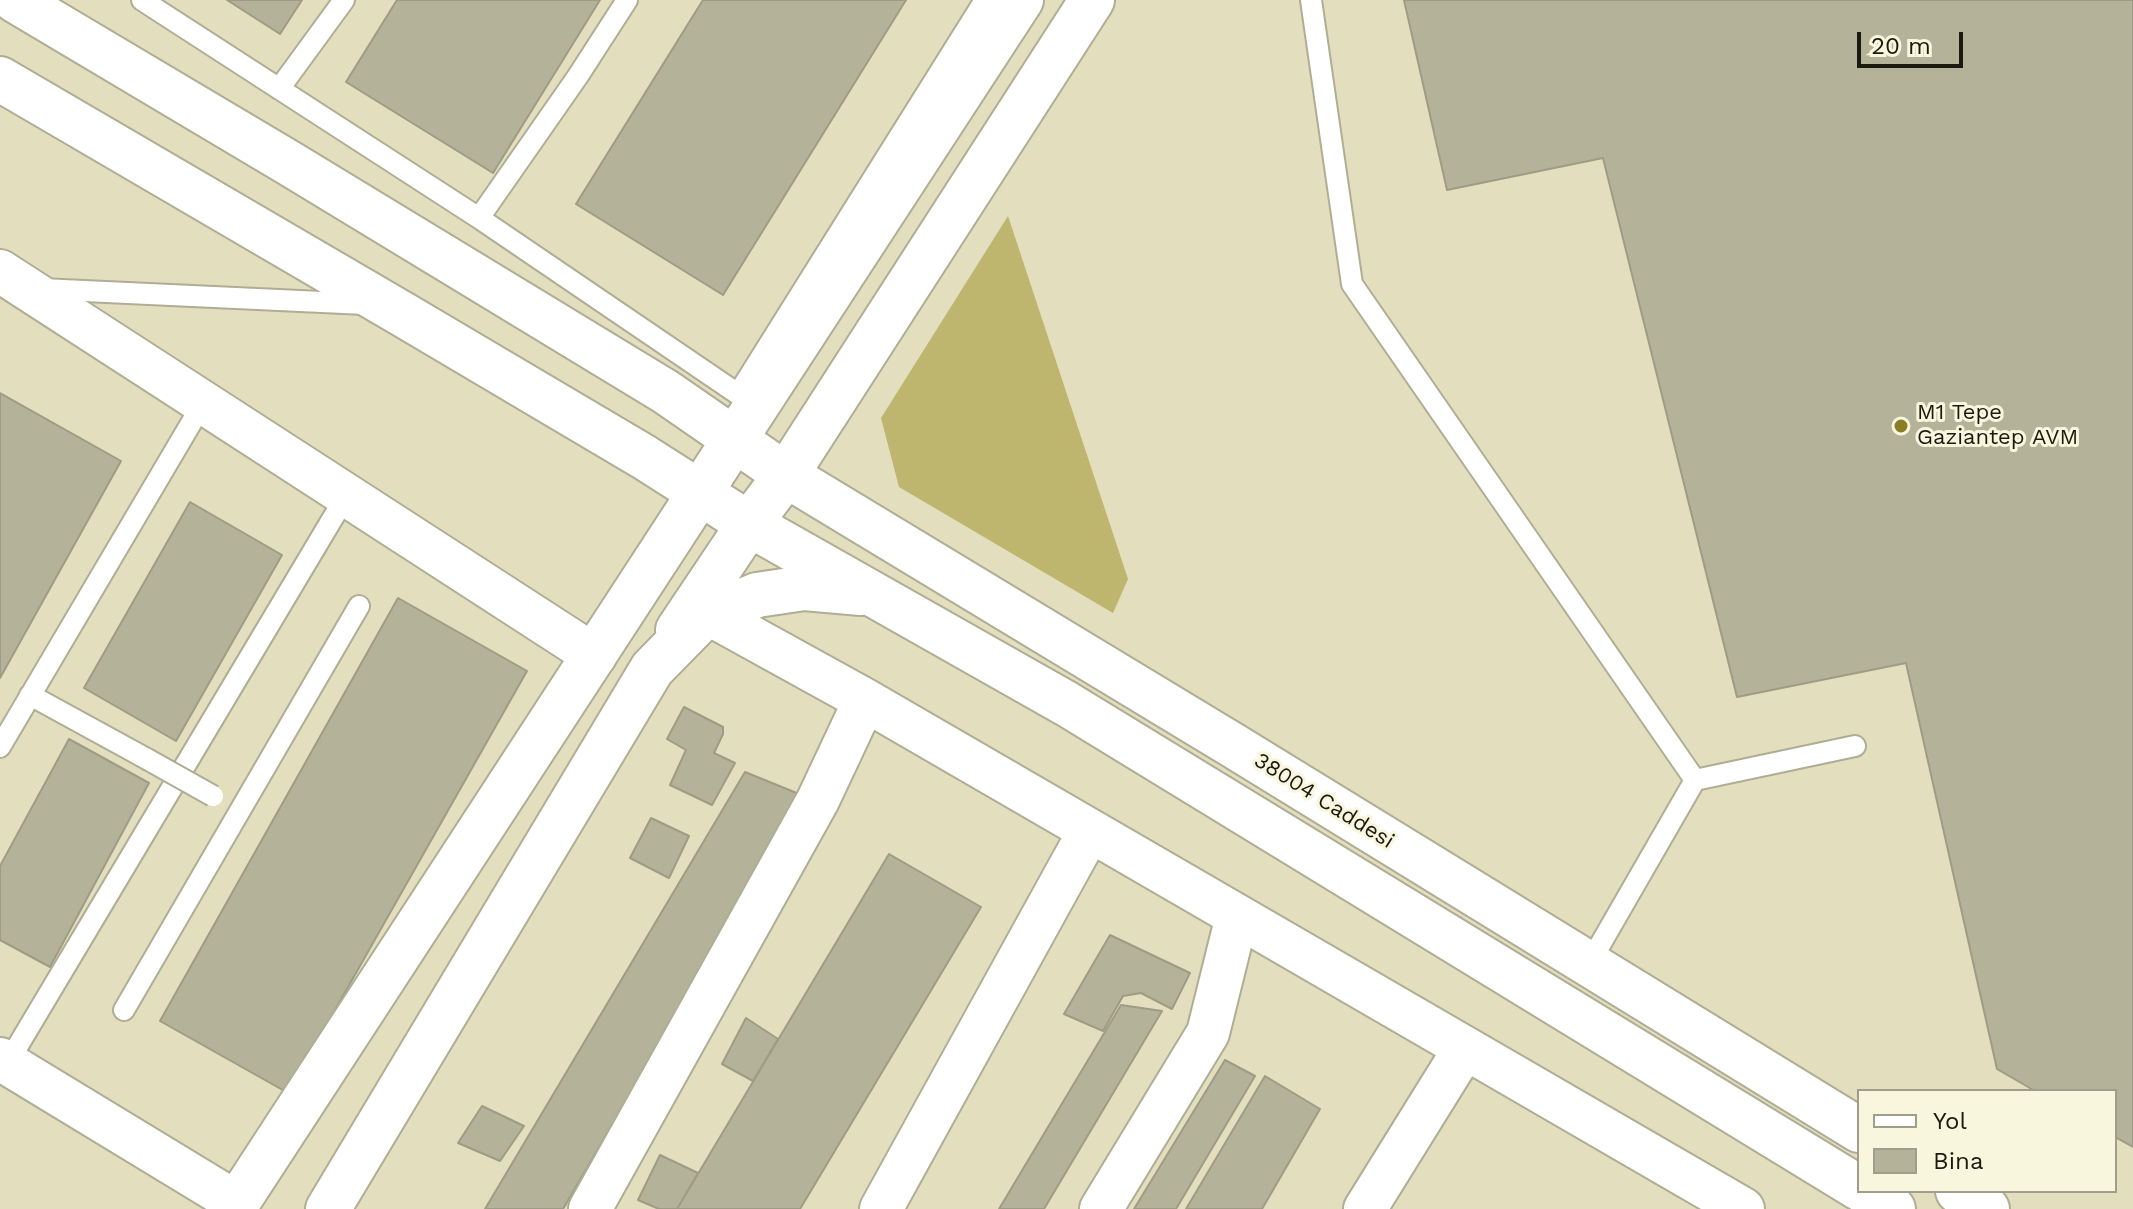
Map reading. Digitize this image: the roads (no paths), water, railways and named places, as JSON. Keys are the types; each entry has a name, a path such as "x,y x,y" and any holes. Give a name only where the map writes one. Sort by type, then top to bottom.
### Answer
{"street":[{"name":"38004 Caddesi","path":"15,0 639,376 786,475 1857,1129"},
{"path":"328,1209 652,669 749,524 786,475 1092,0"},
{"path":"4,1061 235,1206 736,441 1006,2"},
{"path":"0,79 389,306 749,524 1067,704 1857,1188"},
{"path":"12,283 595,656"},
{"path":"652,669 701,619 757,595 804,588 875,594"},
{"path":"711,615 865,700 1743,1209"},
{"path":"590,1209 818,800 865,700"},
{"path":"881,1209 1089,832"},
{"path":"1101,1209 1208,1033 1237,916"},
{"path":"1559,1005 1589,964"},
{"path":"1365,1209 1465,1048"},
{"path":"1866,1193 1893,1209"},
{"path":"1961,1193 1987,1209"}],"lane":[{"path":"142,0 479,218 738,394 1006,2"},
{"path":"279,89 344,0"},
{"path":"479,218 627,0"},
{"path":"1311,0 1352,284 1695,780"},
{"path":"12,283 389,306"},
{"path":"0,747 203,403"},
{"path":"4,1061 346,496"},
{"path":"124,1010 359,606"},
{"path":"30,695 240,810"},
{"path":"1589,964 1695,780 1855,746"}],"place":[{"name":"M1 Tepe Gaziantep AVM","path":"1901,426"}]}
